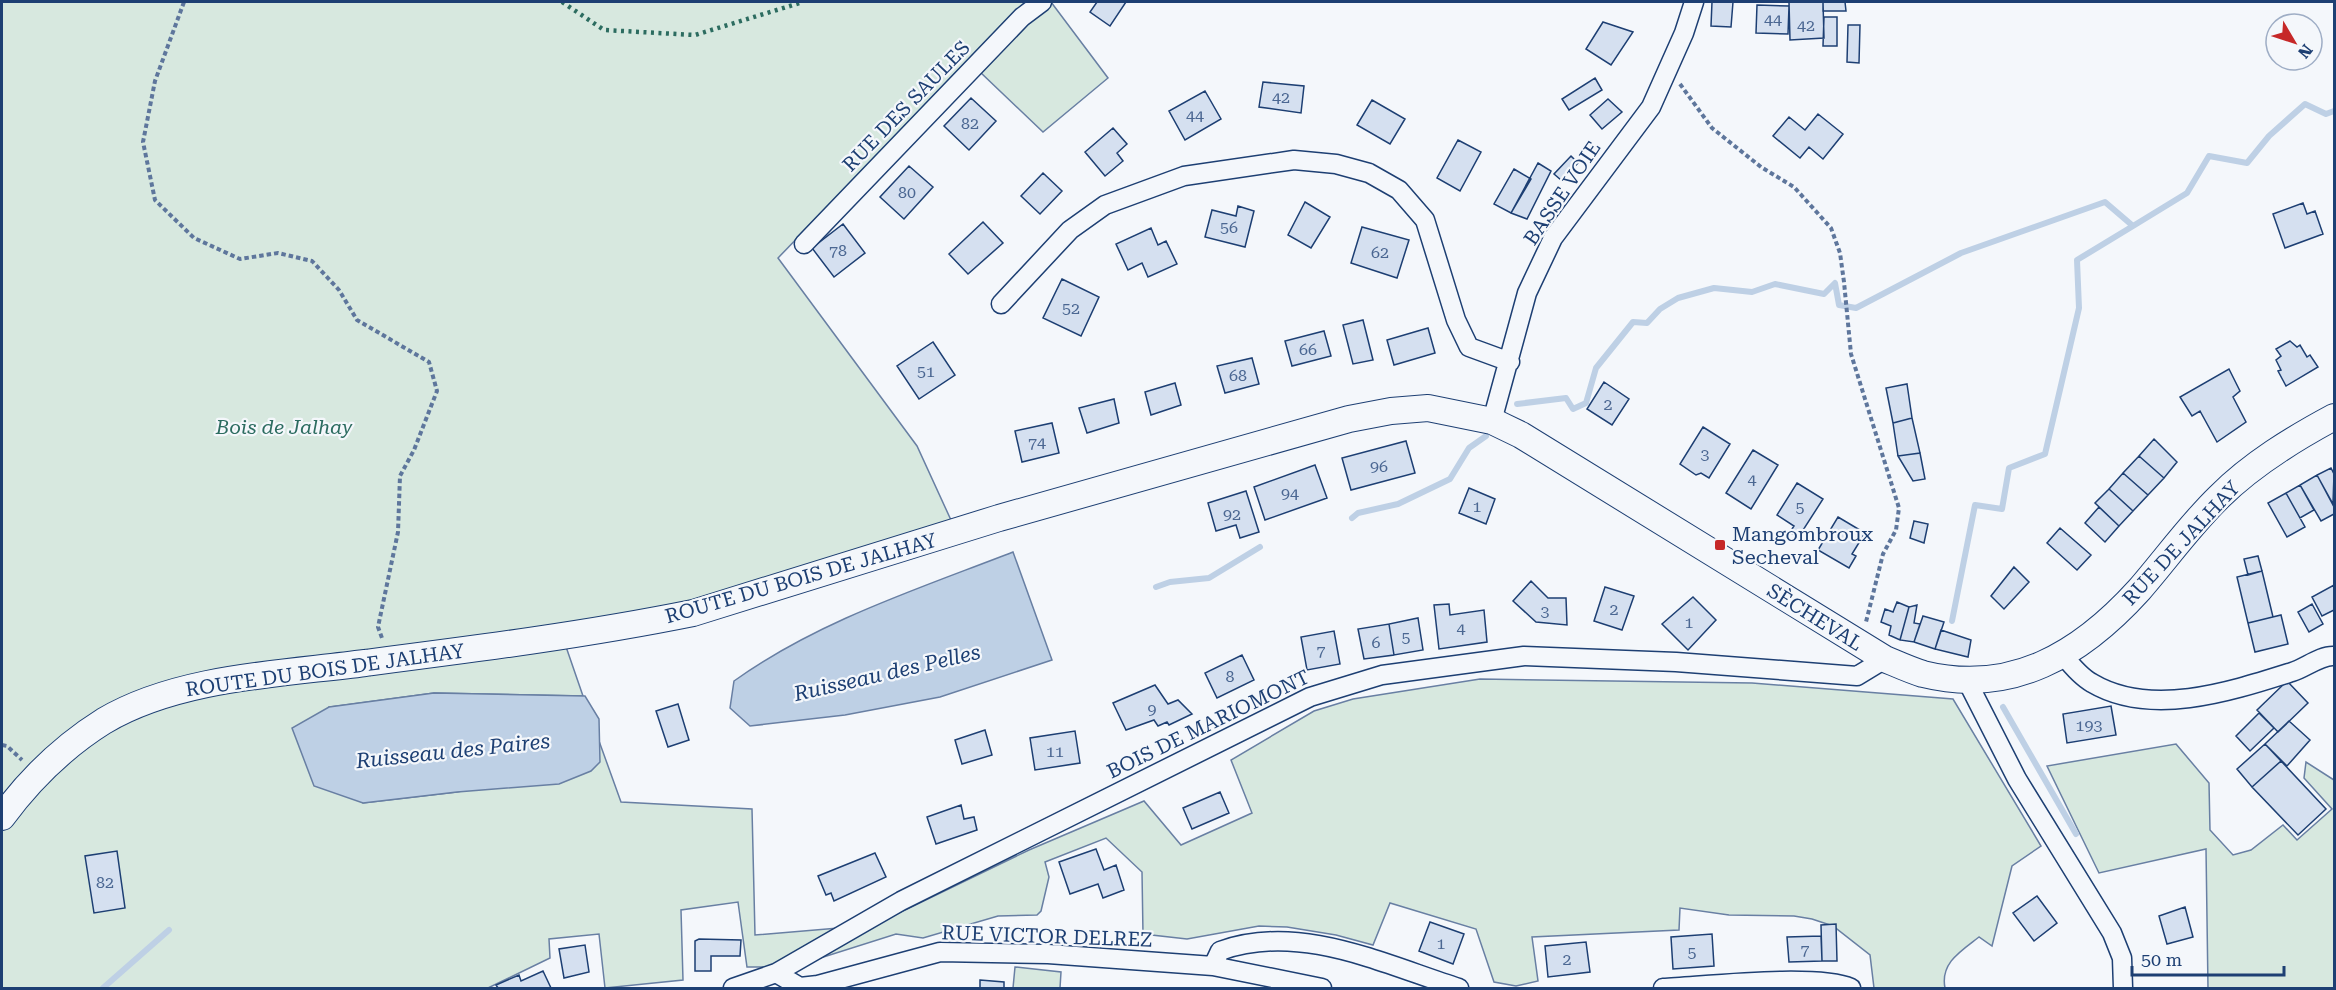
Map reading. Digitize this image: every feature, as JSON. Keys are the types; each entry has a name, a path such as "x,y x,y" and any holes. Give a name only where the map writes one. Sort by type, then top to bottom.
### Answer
{"main road":[{"name":"ROUTE DU BOIS DE JALHAY","path":"2,817 38,774 64,749 105,721 143,704 188,689 612,629 693,613 999,518 1349,419 1391,411 1428,408 1492,421 1521,435"},
{"name":"RUE DE JALHAY","path":"1966,679 2015,676 2063,655 2106,624 2139,590 2197,519 2249,470 2334,417"},
{"name":"SÈCHEVAL","path":"1521,435 1885,659 1923,674 1966,679"}],"street":[{"name":"RUE DES SAULES","path":"804,244 1022,17 1042,2"},
{"name":"BASSE VOIE","path":"1492,421 1510,362 1527,293 1553,238 1651,107 1684,33 1694,2"},
{"path":"1001,304 1070,230 1105,205 1184,176 1294,160 1336,164 1369,173 1399,190 1425,220 1456,320 1469,347 1510,362"},
{"path":"2063,655 2092,683 2131,697 2169,701 2198,697 2294,672 2333,655"},
{"name":"BOIS DE MARIOMONT","path":"733,988 777,973 901,901 1310,697 1382,675 1524,656 1676,662 1857,676 1885,659"},
{"path":"1966,679 2017,779 2112,933 2122,958 2123,988"},
{"path":"1213,966 1220,951 1238,944 1268,941 1306,943 1374,959 1459,988"},
{"name":"RUE VICTOR DELREZ","path":"777,973 800,987 818,985 940,952 1048,954 1213,966 1322,988"},
{"path":"1663,988 1765,982 1829,983 1851,988"}],"path":[{"path":"184,2 155,81 143,142 155,200 194,238 240,259 279,253 312,261 339,290 357,320 429,362 437,390 414,450 400,476 398,532 378,627 389,660"},
{"path":"1668,66 1712,128 1761,167 1794,187 1831,228 1840,253 1851,354 1899,508 1896,530 1883,554 1872,593 1862,646"},
{"path":"2,740 8,746"}],"green space":[{"name":"Bois de Jalhay","path":"2,2 1025,2 778,258 917,446 956,531 563,638 583,696 434,693 329,707 363,803 457,792 599,762 599,741 621,802 752,809 755,935 874,925 1029,850 1144,801 1181,845 1252,813 1231,760 1314,711 1353,699 1480,679 1752,683 1953,699 2041,846 2012,866 1992,946 1979,937 1953,958 1946,971 1945,988 1874,988 1870,955 1833,926 1812,919 1794,916 1729,915 1680,908 1679,930 1532,937 1538,981 1516,986 1494,982 1476,929 1390,903 1373,945 1336,935 1287,927 1259,926 1187,939 1143,934 1142,872 1106,838 1045,862 1049,877 1041,911 1037,915 998,916 923,938 896,934 792,967 747,967 738,902 681,910 683,980 605,988 599,934 549,939 550,958 488,988 2,988"},
{"path":"1051,2 1108,78 1043,132 979,71"},
{"path":"2176,744 2209,783 2210,830 2233,855 2251,850 2283,825 2297,840 2332,809 2304,778 2306,762 2334,780 2334,988 2208,988 2206,849 2099,873 2047,766"},
{"path":"1015,967 1061,972 1060,988 1013,988"}],"water":[{"path":"1013,552 1052,660 940,697 845,715 750,726 730,708 734,681 800,641 869,608"},
{"name":"Ruisseau des Paires","path":"434,693 585,696 599,719 600,762 591,771 559,784 457,792 363,803 314,786 292,728 329,707"}],"building":[{"path":"1097,2 1126,2 1110,26 1090,12"},
{"path":"1712,2 1733,2 1731,27 1711,26"},
{"path":"1789,2 1823,2 1824,38 1790,40"},
{"path":"1823,2 1845,2 1846,11 1823,11"},
{"path":"1757,5 1789,6 1788,34 1756,33"},
{"path":"1824,17 1837,17 1837,46 1823,46"},
{"path":"1603,22 1633,32 1611,65 1586,49"},
{"path":"1848,25 1860,25 1859,63 1847,62"},
{"path":"1595,78 1602,90 1569,110 1562,99"},
{"path":"1263,82 1304,86 1301,113 1259,107"},
{"path":"1205,91 1221,119 1185,140 1169,111"},
{"path":"971,98 996,121 969,150 944,126"},
{"path":"1608,99 1622,112 1602,129 1590,115"},
{"path":"1372,100 1405,119 1390,144 1357,125"},
{"path":"1818,114 1843,134 1823,159 1809,147 1800,158 1773,136 1789,117 1805,130"},
{"path":"1113,128 1127,144 1117,153 1123,161 1105,176 1085,152"},
{"path":"1458,140 1481,152 1460,191 1437,178"},
{"path":"1571,156 1578,163 1561,180 1554,174"},
{"path":"1538,163 1551,171 1527,219 1511,213"},
{"path":"909,166 933,187 904,219 880,197"},
{"path":"1514,169 1531,179 1511,213 1494,204"},
{"path":"1043,173 1062,191 1040,214 1021,196"},
{"path":"1305,202 1330,217 1311,248 1288,235"},
{"path":"2303,203 2307,214 2315,211 2323,234 2285,248 2273,214"},
{"path":"1238,206 1254,211 1245,247 1205,237 1212,210 1236,216"},
{"path":"983,222 1003,243 968,274 949,254"},
{"path":"843,224 865,253 834,277 812,248"},
{"path":"1362,227 1409,240 1397,278 1351,263"},
{"path":"1151,228 1158,245 1166,241 1177,264 1148,277 1142,263 1128,270 1116,244"},
{"path":"1062,279 1099,297 1081,336 1043,318"},
{"path":"1363,320 1373,360 1353,364 1343,325"},
{"path":"1428,328 1435,353 1394,365 1387,340"},
{"path":"1324,331 1331,356 1292,366 1285,341"},
{"path":"2290,341 2297,347 2300,345 2307,357 2310,355 2318,367 2286,386 2278,371 2281,370 2276,360 2281,356 2276,349"},
{"path":"933,342 955,375 919,399 897,366"},
{"path":"1252,358 1259,384 1225,393 1217,366"},
{"path":"2229,369 2240,391 2233,397 2246,422 2217,442 2200,411 2192,416 2180,397"},
{"path":"1604,382 1629,399 1612,425 1587,409"},
{"path":"1175,383 1181,405 1151,415 1145,392"},
{"path":"1907,384 1912,418 1893,423 1886,388"},
{"path":"1114,399 1119,423 1087,433 1079,408"},
{"path":"1912,418 1920,453 1898,456 1893,423"},
{"path":"1052,423 1059,453 1022,462 1015,431"},
{"path":"1703,427 1730,444 1709,478 1701,473 1696,475 1680,464"},
{"path":"2154,439 2177,462 2164,478 2139,456"},
{"path":"1406,441 1415,473 1351,490 1342,458"},
{"path":"1753,450 1778,465 1751,509 1726,493"},
{"path":"1920,453 1925,479 1913,481 1898,456"},
{"path":"2139,456 2164,478 2148,495 2123,473"},
{"path":"1315,465 1327,498 1265,520 1254,487"},
{"path":"2331,468 2334,474 2333,504 2317,475"},
{"path":"2123,473 2148,495 2133,511 2109,489"},
{"path":"2317,475 2334,507 2334,514 2321,521 2300,485"},
{"path":"1797,483 1823,499 1798,538 1790,532 1794,526 1777,515"},
{"path":"2300,485 2314,510 2300,518 2286,493"},
{"path":"1469,488 1495,499 1486,524 1459,513"},
{"path":"2109,489 2133,511 2119,526 2095,503"},
{"path":"1246,491 1259,532 1240,538 1236,525 1216,531 1208,503"},
{"path":"2286,493 2305,527 2287,537 2268,503"},
{"path":"2099,507 2119,526 2105,542 2085,523"},
{"path":"1838,517 1865,533 1852,554 1856,556 1849,568 1818,550"},
{"path":"1914,521 1928,524 1924,543 1910,538"},
{"path":"2060,528 2091,555 2077,570 2047,543"},
{"path":"2258,556 2262,571 2248,575 2244,559"},
{"path":"2014,567 2029,582 2004,609 1991,596"},
{"path":"2262,571 2273,617 2248,623 2237,577"},
{"path":"1531,581 1548,598 1566,598 1567,625 1536,622 1513,601"},
{"path":"2334,585 2334,610 2322,616 2312,597"},
{"path":"1605,587 1634,596 1622,630 1594,621"},
{"path":"1693,597 1716,620 1688,650 1662,624"},
{"path":"1897,602 1909,607 1900,640 1889,635 1891,626 1881,622 1885,609 1893,612"},
{"path":"1449,604 1450,615 1484,610 1487,642 1439,649 1434,605"},
{"path":"2312,604 2323,624 2309,632 2298,612"},
{"path":"1917,605 1914,623 1920,624 1914,642 1900,640 1909,607"},
{"path":"2281,615 2288,644 2255,652 2248,623"},
{"path":"1923,616 1944,622 1935,649 1914,642"},
{"path":"1418,618 1423,650 1394,655 1389,624"},
{"path":"1389,624 1394,655 1364,659 1358,629"},
{"path":"1941,630 1971,640 1968,657 1935,649"},
{"path":"1334,631 1340,664 1307,670 1301,637"},
{"path":"1242,655 1254,680 1217,698 1205,673"},
{"path":"2287,681 2308,703 2278,732 2257,710"},
{"path":"1155,685 1168,704 1178,700 1192,714 1169,725 1167,722 1158,726 1154,720 1126,730 1113,703"},
{"path":"678,704 689,740 668,747 656,711"},
{"path":"2111,706 2116,735 2067,743 2063,714"},
{"path":"2259,713 2274,728 2250,751 2236,736"},
{"path":"2289,721 2310,740 2287,766 2265,744"},
{"path":"985,730 992,755 962,764 955,740"},
{"path":"1075,731 1080,763 1035,770 1030,738"},
{"path":"2265,744 2281,761 2252,787 2237,769"},
{"path":"2281,761 2326,809 2298,835 2252,787"},
{"path":"1220,792 1229,813 1192,829 1183,808"},
{"path":"961,805 964,819 974,817 977,830 936,844 927,817"},
{"path":"1096,849 1104,870 1116,865 1124,890 1103,898 1098,884 1070,894 1059,862"},
{"path":"117,851 125,908 94,913 85,856"},
{"path":"875,853 886,877 834,901 831,893 826,895 818,876"},
{"path":"2037,896 2057,923 2034,941 2013,913"},
{"path":"2185,907 2193,937 2167,944 2159,916"},
{"path":"1430,922 1464,934 1453,964 1419,951"},
{"path":"1836,924 1837,961 1822,961 1821,925"},
{"path":"1712,934 1714,966 1673,969 1671,937"},
{"path":"1821,936 1822,961 1789,962 1787,937"},
{"path":"699,939 741,940 740,956 711,956 711,971 695,971 695,941"},
{"path":"1586,942 1590,972 1548,977 1545,946"},
{"path":"585,945 589,972 564,978 559,949"},
{"path":"543,971 551,988 498,988 496,985 519,975 521,981"},
{"path":"980,980 1004,982 1004,988 980,988"}],"waterway":[{"name":"Ruisseau des Pelles","path":"1517,404 1566,398 1573,409 1586,403 1596,368 1633,322 1647,323 1660,309 1678,298 1714,288 1752,292 1775,284 1824,294 1835,283 1839,305 1856,308 1961,253 2105,202 2133,226 2187,193 2209,156 2247,163 2269,136 2305,104 2326,114 2334,111"},
{"path":"1952,621 1975,505 2002,509 2009,468 2045,454 2079,308 2077,260 2133,226"},
{"name":"Ruisseau des Pelles","path":"1352,518 1358,513 1398,504 1450,479 1469,448 1486,436"},
{"name":"Ruisseau des Pelles","path":"1156,587 1170,582 1209,578 1260,547"},
{"path":"2003,707 2076,834"},
{"name":"Ruisseau des Pelles","path":"103,988 169,930"}],"hedge":[{"path":"562,2 604,30 695,35 803,2"}],"place":[{"name":"Mangombroux Secheval","path":"1720,545"}]}
